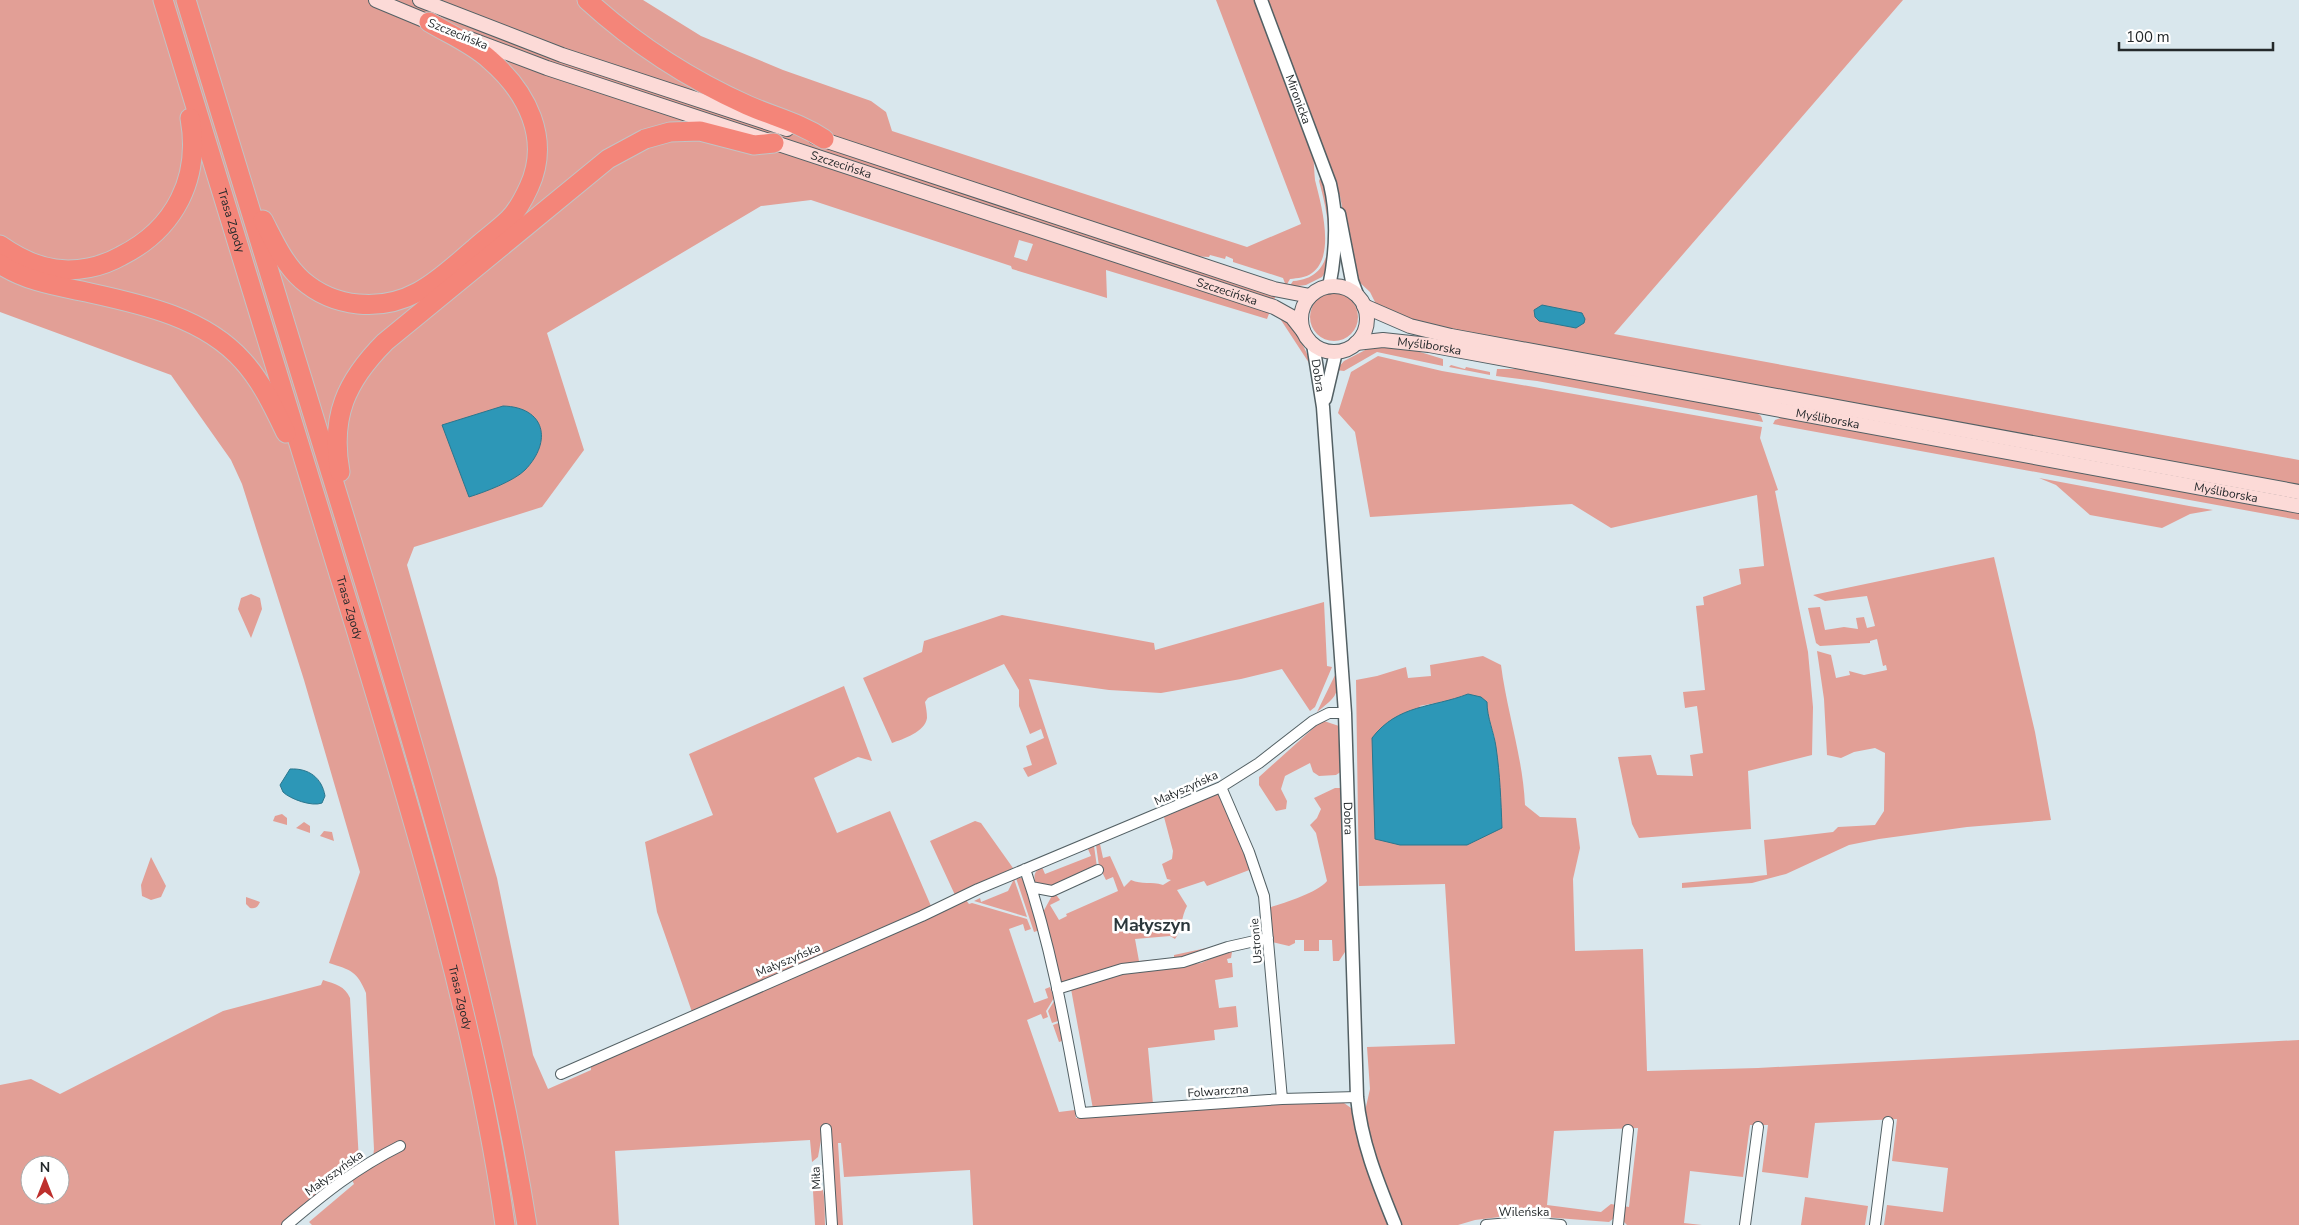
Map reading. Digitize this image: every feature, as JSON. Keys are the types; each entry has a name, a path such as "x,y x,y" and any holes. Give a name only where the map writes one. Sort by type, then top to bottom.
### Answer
{"highway":[{"name":"Trasa Zgody","path":"163,0 316,498 392,751 437,910 461,1005 489,1134 505,1225"},
{"name":"Trasa Zgody","path":"186,0 411,736 461,915 510,1130 526,1225"},
{"path":"588,0 608,19 647,48 690,75 748,105 805,126 824,139"},
{"path":"230,143 262,218 281,256 302,280 326,295 348,303 370,305 392,302 419,292 445,273 510,218 524,200 533,178 538,146 536,129 530,110 519,91 489,58 429,22"},
{"path":"0,245 19,258 38,265 56,269 87,268 112,262 140,247 173,214 186,188 193,160 193,136 176,43"},
{"path":"353,545 339,465 339,413 348,390 364,362 385,342 608,159 634,144 670,132 692,130 712,132 754,145 774,144"},
{"path":"0,264 22,276 45,284 139,304 178,317 226,346 242,360 270,401 316,498"}],"main road":[{"name":"Szczecińska","path":"376,0 546,68 1274,307 1292,317 1303,331"},
{"name":"Szczecińska","path":"420,0 562,56 769,124 824,139 1257,284 1310,296"},
{"path":"1329,287 1345,288 1361,301 1366,326 1356,343 1347,349 1336,352 1324,350 1313,344 1303,331 1302,313 1310,296 1319,290 1329,287"},
{"name":"Myśliborska","path":"1361,301 1410,326 1451,336 2299,492"},
{"name":"Myśliborska","path":"1356,343 1383,340 1429,345 2299,506"}],"street":[{"name":"Mironicka","path":"1261,0 1330,184 1340,216 1352,281 1361,301"},
{"name":"Mironicka","path":"1329,287 1334,257 1334,200"},
{"name":"Dobra","path":"1313,344 1323,407 1345,713 1357,1096 1360,1121 1368,1156 1395,1225"},
{"name":"Dobra","path":"1323,407 1336,352"},
{"name":"Małyszyńska","path":"560,1074 1025,869 1221,787 1259,763 1313,721 1329,713 1345,713"},
{"name":"Ustronie","path":"1221,787 1249,852 1264,896 1282,1100"},
{"path":"1025,869 1057,989 1122,970 1183,962 1228,947 1268,938"},
{"path":"1031,887 1052,891 1098,870"},
{"name":"Folwarczna","path":"1057,989 1081,1114 1357,1096"},
{"path":"1875,1225 1888,1122"},
{"path":"1745,1225 1758,1127"},
{"name":"Miła","path":"826,1129 832,1225"},
{"path":"1618,1225 1628,1130"},
{"name":"Małyszyńska","path":"287,1225 358,1168 400,1146"},
{"name":"Wileńska","path":"1486,1225 1523,1222 1561,1225"}],"shaded area":[{"path":"0,0 643,0 701,36 783,70 871,101 886,112 892,131 1247,247 1301,224 1216,0 1256,0 1313,153 1315,180 1325,229 1325,242 1319,265 1312,273 1304,277 1290,279 1286,286 1283,278 1233,262 1233,259 1226,256 1225,259 1210,255 1209,257 1191,256 1071,217 1030,201 1026,214 1276,295 1267,319 1106,270 1107,298 1012,269 1011,266 811,200 761,206 547,333 584,450 542,507 414,547 407,565 497,878 533,1055 548,1089 591,1070 591,1066 966,900 969,904 972,903 1027,919 1031,929 1025,931 1023,924 1009,929 1034,1003 1048,998 1045,989 1050,987 1054,998 1046,1011 1048,1017 1043,1019 1041,1014 1027,1020 1059,1112 1075,1110 1076,1118 1279,1104 1344,1103 1351,1108 1366,1168 1389,1225 973,1225 970,1170 844,1177 841,1143 838,1143 843,1225 837,1225 832,1139 821,1140 818,1157 812,1162 810,1140 615,1151 619,1225 312,1225 309,1222 354,1184 352,1180 372,1166 374,1149 366,993 360,980 352,972 329,963 360,872 304,680 242,484 231,460 171,375 0,312","holes":["1019,240 1033,244 1027,261 1014,257"]},
{"path":"1266,0 1903,0 1614,334 2299,460 2299,486 1431,326 1401,317 1376,304 1370,292 1356,279 1340,196"},
{"path":"1321,176 1329,212 1328,241 1326,210 1319,181"},
{"path":"1328,243 1328,268 1322,277 1306,285 1289,287 1293,281 1309,277 1320,269 1326,257"},
{"path":"1334,293 1343,295 1351,300 1356,308 1358,317 1356,326 1351,334 1343,339 1334,341 1325,339 1317,334 1312,326 1310,317 1312,308 1317,300 1325,295"},
{"path":"1279,317 1299,338 1311,366"},
{"path":"1373,346 1407,348 1443,359 1443,366 1377,352 1344,371 1336,370 1344,361"},
{"path":"1378,356 1442,371 1762,427 1760,438 1778,490 1775,491 1808,652 1813,707 1812,755 1748,771 1751,829 1639,838 1632,824 1618,757 1651,755 1657,775 1693,776 1690,755 1703,753 1697,706 1685,708 1683,692 1705,690 1696,606 1704,605 1703,597 1741,584 1739,569 1764,566 1757,495 1611,528 1572,504 1370,517 1355,432 1338,413 1351,372"},
{"path":"1451,365 1490,372 1490,375 1449,367"},
{"path":"1497,369 1523,369 1755,412 1761,416 1763,422 1537,381 1496,376"},
{"path":"1784,417 2299,511 2299,520 1773,424 1775,420"},
{"path":"2039,478 2213,510 2190,514 2162,528 2090,515 2056,485"},
{"path":"1994,557 2035,732 2051,820 1967,827 1879,839 1849,845 1786,874 1752,883 1682,888 1682,883 1767,875 1764,840 1833,832 1838,827 1875,825 1884,811 1885,753 1875,748 1854,752 1841,758 1827,755 1824,699 1817,651 1831,655 1836,678 1850,675 1849,671 1864,675 1887,670 1886,665 1883,666 1877,639 1870,641 1870,643 1820,646 1816,643 1808,608 1820,607 1825,630 1844,627 1858,629 1856,618 1864,617 1867,628 1875,626 1867,596 1825,601 1813,595"},
{"path":"251,594 260,598 262,609 251,638 238,609 241,598"},
{"path":"1324,602 1327,666 1332,667 1315,707 1310,711 1282,669 1241,679 1161,693 1109,690 1029,679 1057,764 1028,777 1023,768 1032,765 1026,746 1044,738 1041,729 1030,734 1019,706 1019,690 1004,664 928,698 925,702 927,718 922,727 913,734 892,743 863,678 922,652 924,641 1002,615 1154,643 1155,650"},
{"path":"1483,656 1501,665 1524,787 1525,805 1540,817 1576,818 1580,848 1573,879 1575,951 1643,949 1647,1071 1758,1068 2299,1040 2299,1225 1884,1225 1887,1205 1943,1212 1948,1168 1892,1161 1897,1119 1815,1123 1808,1178 1762,1172 1768,1125 1750,1125 1743,1177 1690,1171 1684,1223 1702,1225 1627,1225 1623,1221 1623,1206 1629,1207 1638,1128 1554,1131 1547,1205 1601,1212 1611,1204 1616,1205 1614,1218 1609,1222 1516,1215 1475,1220 1458,1225 1399,1225 1376,1160 1365,1111 1370,1089 1367,1047 1455,1044 1445,884 1359,886 1356,680 1406,667 1408,678 1431,676 1430,665","holes":["1468,694 1487,702 1487,713 1495,739 1419,706 1454,700"]},
{"path":"1336,673 1336,692 1332,700 1317,712"},
{"path":"844,686 872,761 858,757 814,778 837,833 890,811 931,906 692,1012 657,912 645,842 713,815 689,754"},
{"path":"1324,721 1339,726 1341,730 1342,771 1336,775 1319,776 1313,772 1310,763 1285,776 1281,789 1287,801 1286,809 1276,811 1259,785 1259,777 1318,724"},
{"path":"1335,788 1343,788 1347,949 1339,961 1333,961 1332,940 1319,940 1319,951 1304,951 1304,940 1295,940 1295,943 1289,946 1272,942 1268,908 1316,890 1327,881 1316,833 1310,825 1317,818 1321,809 1314,798"},
{"path":"1220,794 1252,869 1207,886 1204,881 1177,890 1187,906 1175,939 1170,936 1135,939 1139,961 1174,958 1174,955 1239,941 1263,932 1263,936 1208,953 1059,985 1042,914 1054,892 1060,900 1050,905 1059,920 1067,916 1066,914 1118,891 1113,877 1106,880 1099,866 1096,845 1100,844 1103,858 1110,856 1124,887 1131,880 1163,885 1171,880 1167,879 1162,864 1172,859 1173,851 1164,817"},
{"path":"282,814 287,818 287,825 273,821 275,816"},
{"path":"975,821 981,823 1013,868 955,895 930,841"},
{"path":"304,822 310,826 310,833 296,828"},
{"path":"324,831 332,832 334,841 320,836"},
{"path":"1094,846 1097,867 1050,889 1035,883 1037,870 1042,867 1045,874 1091,856 1088,849"},
{"path":"151,857 166,886 161,897 151,900 142,896 141,885"},
{"path":"1016,878 1023,878 1040,930 1034,932"},
{"path":"1014,879 1027,917 974,901 980,898 981,902 1008,891"},
{"path":"246,897 260,902 256,907 250,908 246,904"},
{"path":"1228,951 1232,952 1231,958 1227,959 1228,963 1232,963 1233,977 1215,980 1219,1008 1236,1006 1238,1027 1214,1030 1215,1040 1148,1048 1153,1104 1093,1109 1071,989 1139,970 1201,963"},
{"path":"323,980 335,984 348,994 350,998 359,1162 282,1225 0,1225 0,1085 31,1079 60,1094 223,1011 321,985"},
{"path":"1056,998 1061,1020 1052,1023 1048,1011"},
{"path":"1061,1022 1065,1040 1059,1042 1053,1025"},
{"path":"812,1174 817,1178 823,1190 825,1225 815,1225"},
{"path":"1805,1197 1868,1206 1865,1225 1801,1225"}],"water":[{"path":"1542,305 1582,313 1585,319 1584,323 1576,328 1539,321 1535,317 1534,310"},
{"path":"503,406 528,412 536,419 541,437 539,448 534,459 520,474 499,486 469,497 442,425"},
{"path":"1468,694 1481,697 1487,702 1497,757 1502,828 1467,845 1400,845 1375,839 1372,738 1382,727 1404,713"},
{"path":"290,769 309,772 318,779 325,796 322,803 301,802 283,792 280,785"}],"district":[{"name":"Małyszyn","path":"1152,925"}]}
